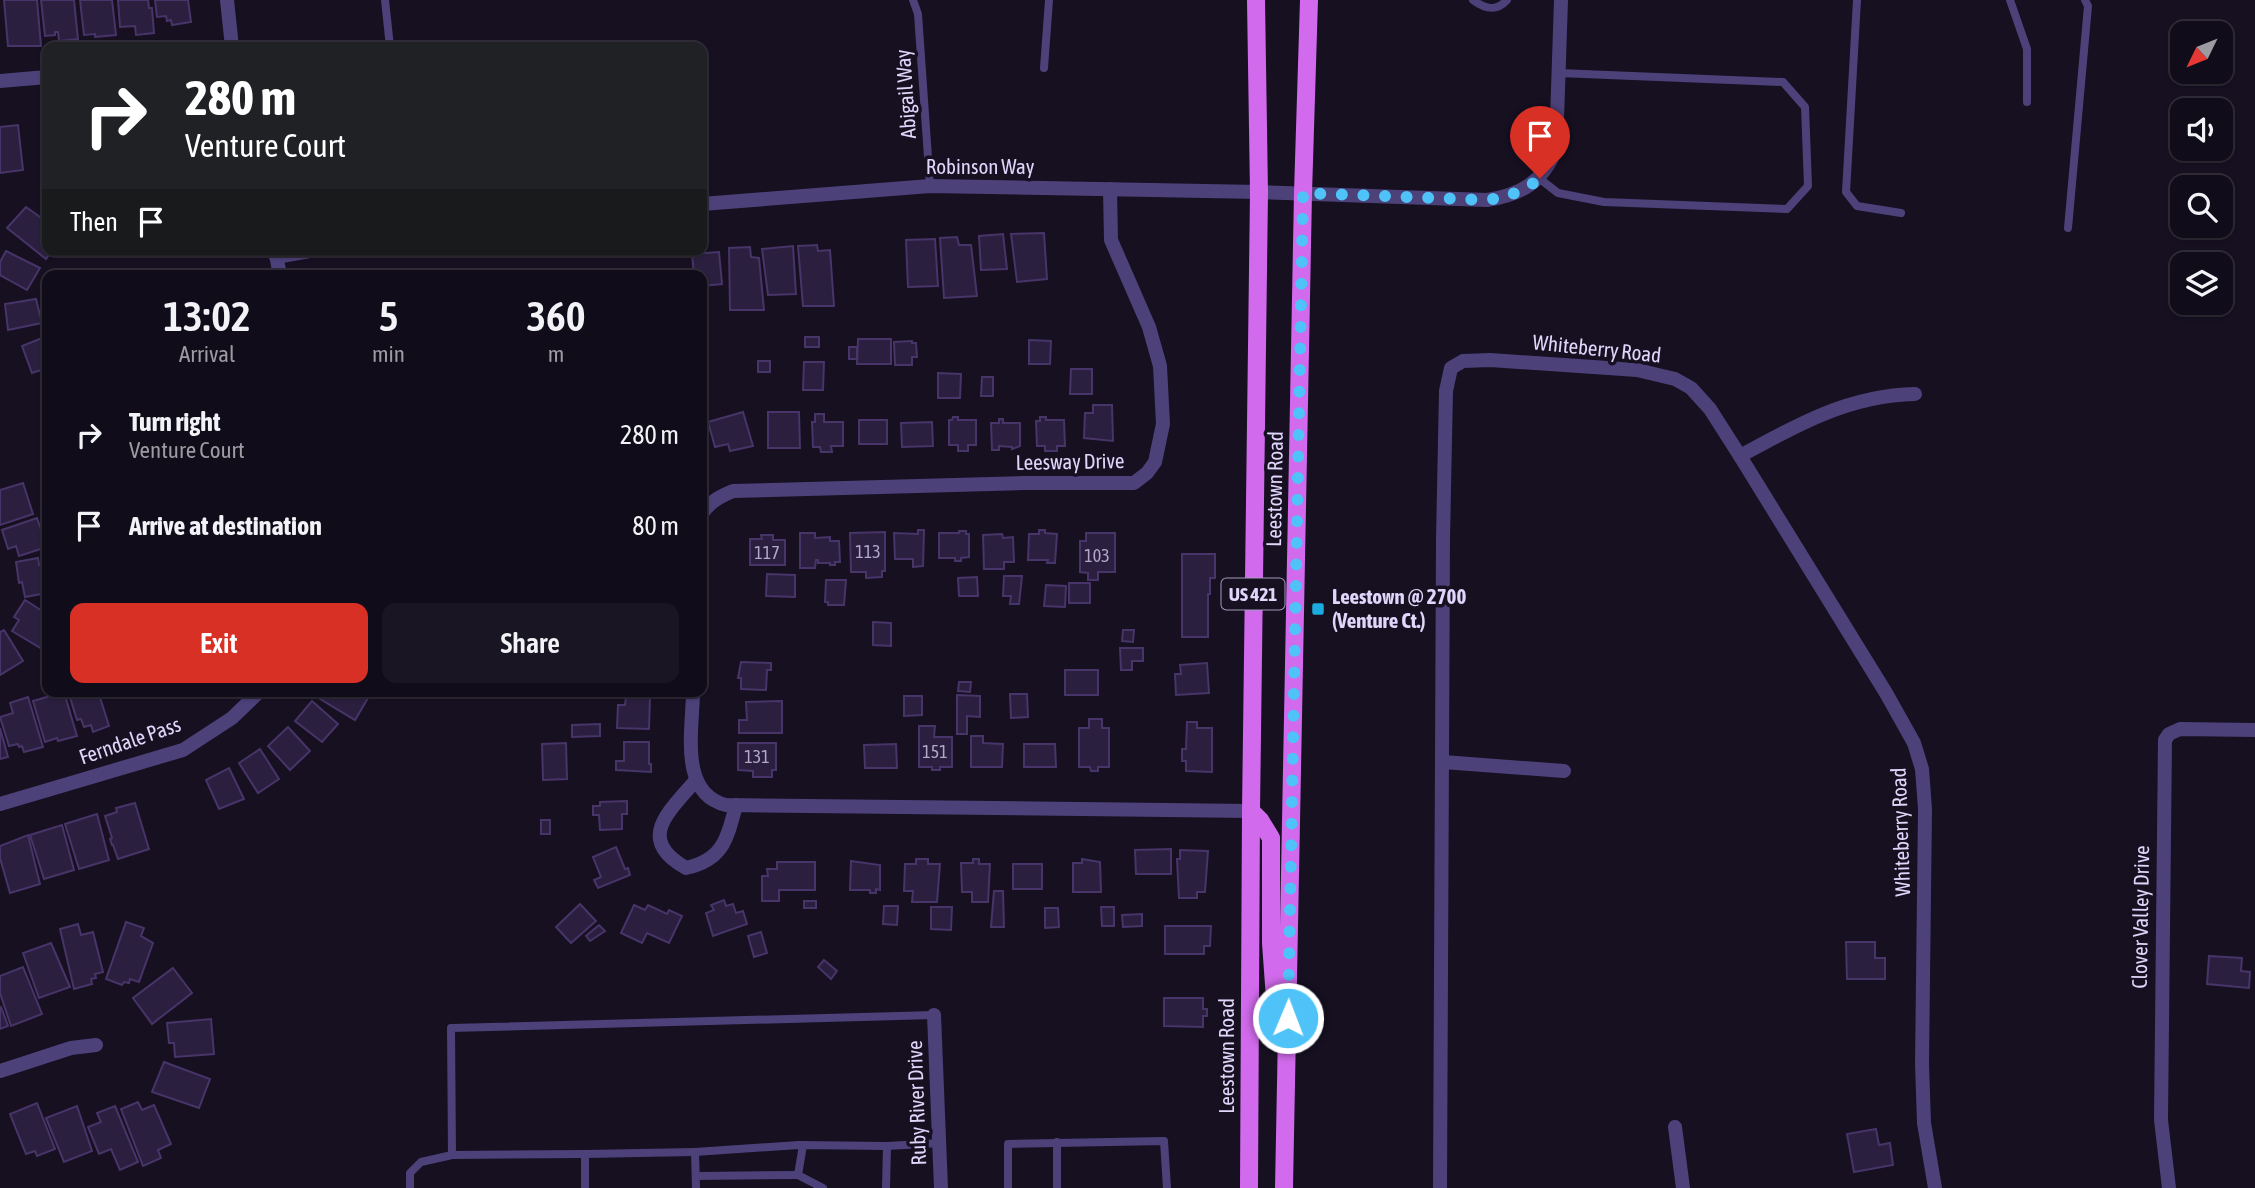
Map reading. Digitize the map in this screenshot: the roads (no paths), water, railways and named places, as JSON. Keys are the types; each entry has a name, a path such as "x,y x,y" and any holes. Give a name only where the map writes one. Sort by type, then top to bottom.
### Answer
{"main road":[{"name":"Leestown Road","path":"1249,1188 1259,192 1256,0"},
{"name":"Leestown Road","path":"1284,1188 1309,0"},
{"path":"1251,811 1271,838 1271,943 1276,1012 1288,1030"}],"street":[{"path":"227,0 231,42"},
{"path":"1540,178 1551,163 1556,149 1561,0"},
{"path":"0,80 42,77"},
{"name":"Robinson Way","path":"707,204 930,186 1303,193 1487,200 1508,197 1525,190 1540,178"},
{"name":"Leesway Drive","path":"707,506 733,491 1023,483 1134,483 1147,473 1155,462 1163,424 1160,366 1149,327 1111,240 1110,189"},
{"name":"Whiteberry Road","path":"1440,1188 1446,391 1451,368 1464,361 1490,360 1659,373 1691,388 1710,409 1740,456 1886,693 1919,753 1925,809 1922,1064 1924,1123 1935,1188"},
{"path":"1740,456 1816,415 1853,402 1892,394 1915,394"},
{"name":"Ferndale Pass","path":"0,804 183,750 232,718 254,697"},
{"path":"693,697 692,769 696,780 710,799 726,805 1251,811"},
{"name":"Clover Valley Drive","path":"2169,1188 2161,1120 2165,740 2169,734 2180,729 2255,730"},
{"path":"1443,762 1564,771"},
{"path":"696,780 661,825 660,843 668,858 686,868 705,864 719,852 729,831 736,805"},
{"name":"Ruby River Drive","path":"934,1015 941,1188"},
{"path":"0,1072 71,1048 96,1045"},
{"path":"1675,1127 1683,1188"}],"lane":[{"path":"385,0 389,42"},
{"name":"Abigail Way","path":"913,0 918,14 930,186"},
{"path":"1044,68 1049,0"},
{"path":"1473,0 1494,9 1507,0"},
{"path":"1857,0 1846,192 1857,206 1901,213"},
{"path":"2010,0 2027,49 2027,102"},
{"path":"2068,228 2088,6 2085,0"},
{"path":"1540,178 1558,193 1604,202 1787,209 1808,186 1805,107 1783,82 1559,73"},
{"path":"452,1155 451,1028 934,1015"},
{"path":"1008,1188 1008,1144 1164,1141 1167,1188"},
{"path":"1057,1142 1057,1188"},
{"path":"410,1188 410,1172 421,1162 452,1155 695,1152 803,1145 887,1146 940,1143"},
{"path":"798,1175 803,1145"},
{"path":"886,1188 887,1146"},
{"path":"695,1152 696,1188"},
{"path":"585,1154 585,1188"},
{"path":"696,1176 798,1175 823,1188"}],"place":[{"name":"Leestown @ 2700 (Venture Ct.)","path":"1318,609"}]}
